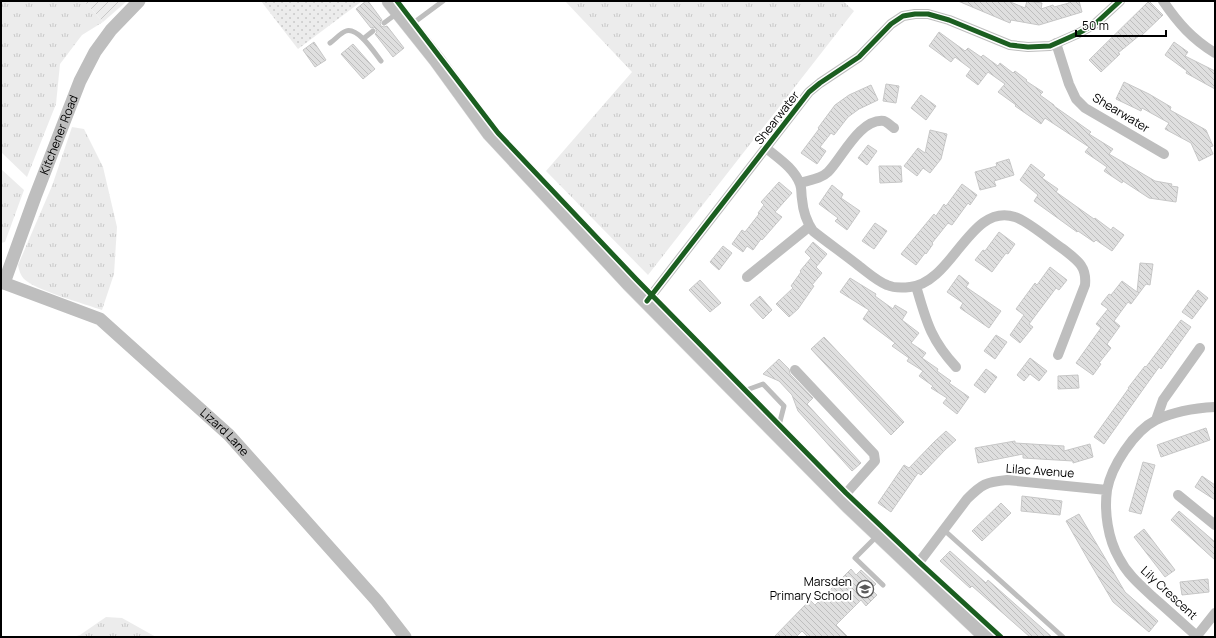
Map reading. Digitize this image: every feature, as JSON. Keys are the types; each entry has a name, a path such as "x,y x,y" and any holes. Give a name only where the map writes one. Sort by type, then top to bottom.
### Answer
{"main road":[{"path":"394,6 490,133 647,301 842,498 914,569 987,637"}],"street":[{"name":"Kitchener Road","path":"2,282 80,81 95,52 111,30 139,1"},
{"path":"1163,1 1179,23 1204,46 1215,53"},
{"name":"Shearwater","path":"647,301 809,92 859,57 891,24 903,16 928,14 949,20 1010,45 1028,47 1050,46 1095,24 1116,2"},
{"name":"Shearwater","path":"1056,43 1069,84 1076,99 1085,108 1164,154"},
{"path":"800,183 821,177 828,172 859,132 866,126 874,122 885,121 894,128"},
{"path":"766,148 792,170 800,183 804,215 810,226 820,237 886,284 898,288 912,287 925,283 936,275 979,226 985,221 999,216 1015,217 1075,258 1084,270 1086,278 1085,285 1058,355"},
{"path":"747,277 810,226"},
{"name":"Lizard Lane","path":"2,282 100,319 229,435 377,601 406,637"},
{"path":"916,286 927,322 936,342 956,367"},
{"path":"1156,420 1163,400 1200,348"},
{"path":"795,370 874,454 875,461 842,498"},
{"name":"Lily Crescent","path":"1197,637 1132,577 1119,558 1111,537 1106,515 1107,490 1117,464 1128,446 1141,430 1156,420 1177,412 1198,408 1215,407"},
{"name":"Lilac Avenue","path":"914,569 967,499 977,489 990,482 1007,480 1107,490"},
{"path":"1178,495 1215,525"},
{"path":"1197,637 1215,613"}],"lane":[{"path":"409,26 443,1"},
{"path":"384,23 394,6"},
{"path":"330,43 345,31 351,31 357,33 381,60"},
{"path":"363,39 373,31"},
{"path":"738,393 763,384 784,406 777,433"},
{"path":"944,530 1063,637"},
{"path":"879,534 855,558 883,585"}],"green space":[{"path":"1,1 84,1 103,22 82,35 60,64 56,104 27,177 1,152"},
{"path":"84,1 127,1 103,22"},
{"path":"261,1 362,1 298,49"},
{"path":"565,1 843,1 854,11 648,275 546,171 632,72"},
{"path":"72,127 84,129 103,167 117,227 114,274 102,310 38,288 24,279 18,265 52,186"},
{"path":"1,169 24,190 5,242 1,243"},
{"path":"106,617 122,618 156,637 73,637 80,635"}],"building":[{"path":"368,1 382,20 380,23 381,26 387,26 404,48 393,57 375,34 377,32 376,29 374,27 371,28 356,9"},
{"path":"958,1 1008,1 1025,8 1027,1 1042,3 1041,9 1053,5 1054,7 1069,3 1069,1 1079,1 1082,12 1039,25 1011,20 1010,23"},
{"path":"1149,1 1163,15 1141,36 1140,35 1118,53 1120,54 1101,72 1089,60"},
{"path":"939,32 965,51 968,48 981,57 983,55 998,66 1000,63 1013,73 1015,71 1027,80 1026,81 1043,92 1040,95 1091,132 1089,134 1113,149 1109,154 1155,181 1172,184 1171,186 1178,187 1176,202 1149,198 1123,181 1122,183 1104,171 1107,167 1085,152 1089,147 1045,118 1041,124 998,92 1005,84 988,72 978,85 966,76 971,69 955,57 951,62 929,46"},
{"path":"314,42 326,60 315,67 303,50"},
{"path":"1174,42 1188,52 1185,56 1215,71 1215,89 1186,73 1187,71 1165,55"},
{"path":"353,44 375,69 363,79 341,54"},
{"path":"1124,82 1149,94 1171,107 1170,110 1206,130 1213,146 1210,147 1213,154 1199,161 1191,143 1165,129 1169,123 1142,108 1141,111 1116,99"},
{"path":"886,84 899,86 896,103 883,101"},
{"path":"871,85 878,100 859,109 848,117 834,135 831,133 820,147 826,151 817,164 801,153 835,105 849,95"},
{"path":"921,95 936,106 926,120 911,108"},
{"path":"930,130 947,134 941,159 930,173 923,168 917,176 904,166 918,148 925,153"},
{"path":"868,145 877,151 867,165 858,158"},
{"path":"1009,159 1014,175 994,181 996,186 980,190 975,172 997,166 996,163"},
{"path":"1031,164 1045,175 1042,178 1058,189 1056,192 1111,230 1113,227 1124,235 1112,251 1096,240 1094,242 1078,231 1077,232 1034,201 1038,195 1020,180"},
{"path":"879,166 901,166 902,182 880,183"},
{"path":"779,182 792,193 775,212 782,217 762,240 761,239 753,250 747,246 743,252 732,244 742,230 745,232 759,214 758,213 764,205 761,202"},
{"path":"962,184 977,195 970,205 968,203 952,225 948,223 932,243 933,244 926,254 925,253 916,265 901,254 934,214 936,216 944,204 946,206"},
{"path":"832,185 843,194 841,198 860,211 847,230 835,221 838,218 819,204"},
{"path":"875,223 887,231 874,249 862,241"},
{"path":"999,232 1015,244 1008,254 1006,253 992,272 975,260 983,250 985,251"},
{"path":"813,242 827,254 816,267 822,273 812,285 814,286 798,309 789,317 776,304 793,288 791,286 801,272 800,271 811,258 805,252"},
{"path":"723,246 732,253 719,270 710,262"},
{"path":"1140,263 1153,264 1150,285 1146,284 1131,304 1128,302 1114,321 1120,326 1107,344 1111,348 1099,363 1101,364 1093,375 1076,363 1101,328 1096,324 1108,309 1101,304 1109,294 1111,295 1122,281 1137,292"},
{"path":"1050,267 1067,280 1059,290 1056,288 1029,324 1033,327 1020,343 1010,335 1024,315 1016,309 1035,283 1037,285"},
{"path":"959,275 969,283 966,287 1001,311 989,328 960,308 963,303 947,292"},
{"path":"850,278 876,294 875,296 893,309 895,305 907,312 902,320 919,333 911,343 926,353 922,358 938,369 937,371 951,381 949,383 969,397 957,414 943,403 947,398 931,388 933,386 919,376 923,371 907,361 909,358 892,346 895,343 863,319 869,310 840,292"},
{"path":"700,280 721,303 710,312 689,290"},
{"path":"1198,290 1208,298 1192,319 1182,312"},
{"path":"760,296 772,310 763,319 750,305"},
{"path":"1181,320 1191,327 1161,369 1159,367 1104,444 1094,437 1128,388 1145,366 1146,367"},
{"path":"996,335 1007,342 995,359 984,351"},
{"path":"824,337 904,422 891,435 811,349"},
{"path":"1030,358 1047,371 1039,381 1030,374 1024,381 1017,375"},
{"path":"779,359 789,369 790,374 813,398 807,404 861,463 852,471 798,411 792,395 779,381 763,374"},
{"path":"986,369 997,377 985,393 974,385"},
{"path":"1078,375 1079,388 1058,389 1058,376"},
{"path":"1206,428 1210,440 1161,457 1157,445"},
{"path":"946,431 956,440 921,475 918,473 891,512 878,503 904,465 909,468"},
{"path":"1015,441 1015,443 1064,446 1064,451 1090,444 1093,457 1073,463 1073,461 1023,458 1023,454 978,463 975,448"},
{"path":"1143,462 1155,465 1141,514 1129,511"},
{"path":"1202,476 1215,485 1215,500 1195,487"},
{"path":"1022,496 1062,501 1060,515 1021,511"},
{"path":"1001,503 1011,513 982,541 972,531"},
{"path":"1179,511 1215,542 1215,560 1171,520"},
{"path":"1079,514 1125,592 1158,621 1149,632 1113,602 1066,521"},
{"path":"1144,529 1175,570 1165,577 1134,537"},
{"path":"950,551 986,583 988,580 1052,637 1030,637 972,586 970,588 940,561"},
{"path":"851,569 856,575 861,570 876,584 871,589 877,595 866,606 861,600 836,625 848,637 808,637 802,631 796,637 774,637 810,600 815,605"},
{"path":"1208,579 1209,592 1182,595 1180,582"}],"cycle path":[{"path":"397,1 498,133 636,279 846,493 1001,637"},
{"path":"647,301 809,92 859,57 891,24 903,16 928,14 949,20 1010,45 1028,47 1050,46 1095,24 1120,1"}],"place":[{"name":"Marsden Primary School","path":"865,589"}]}
